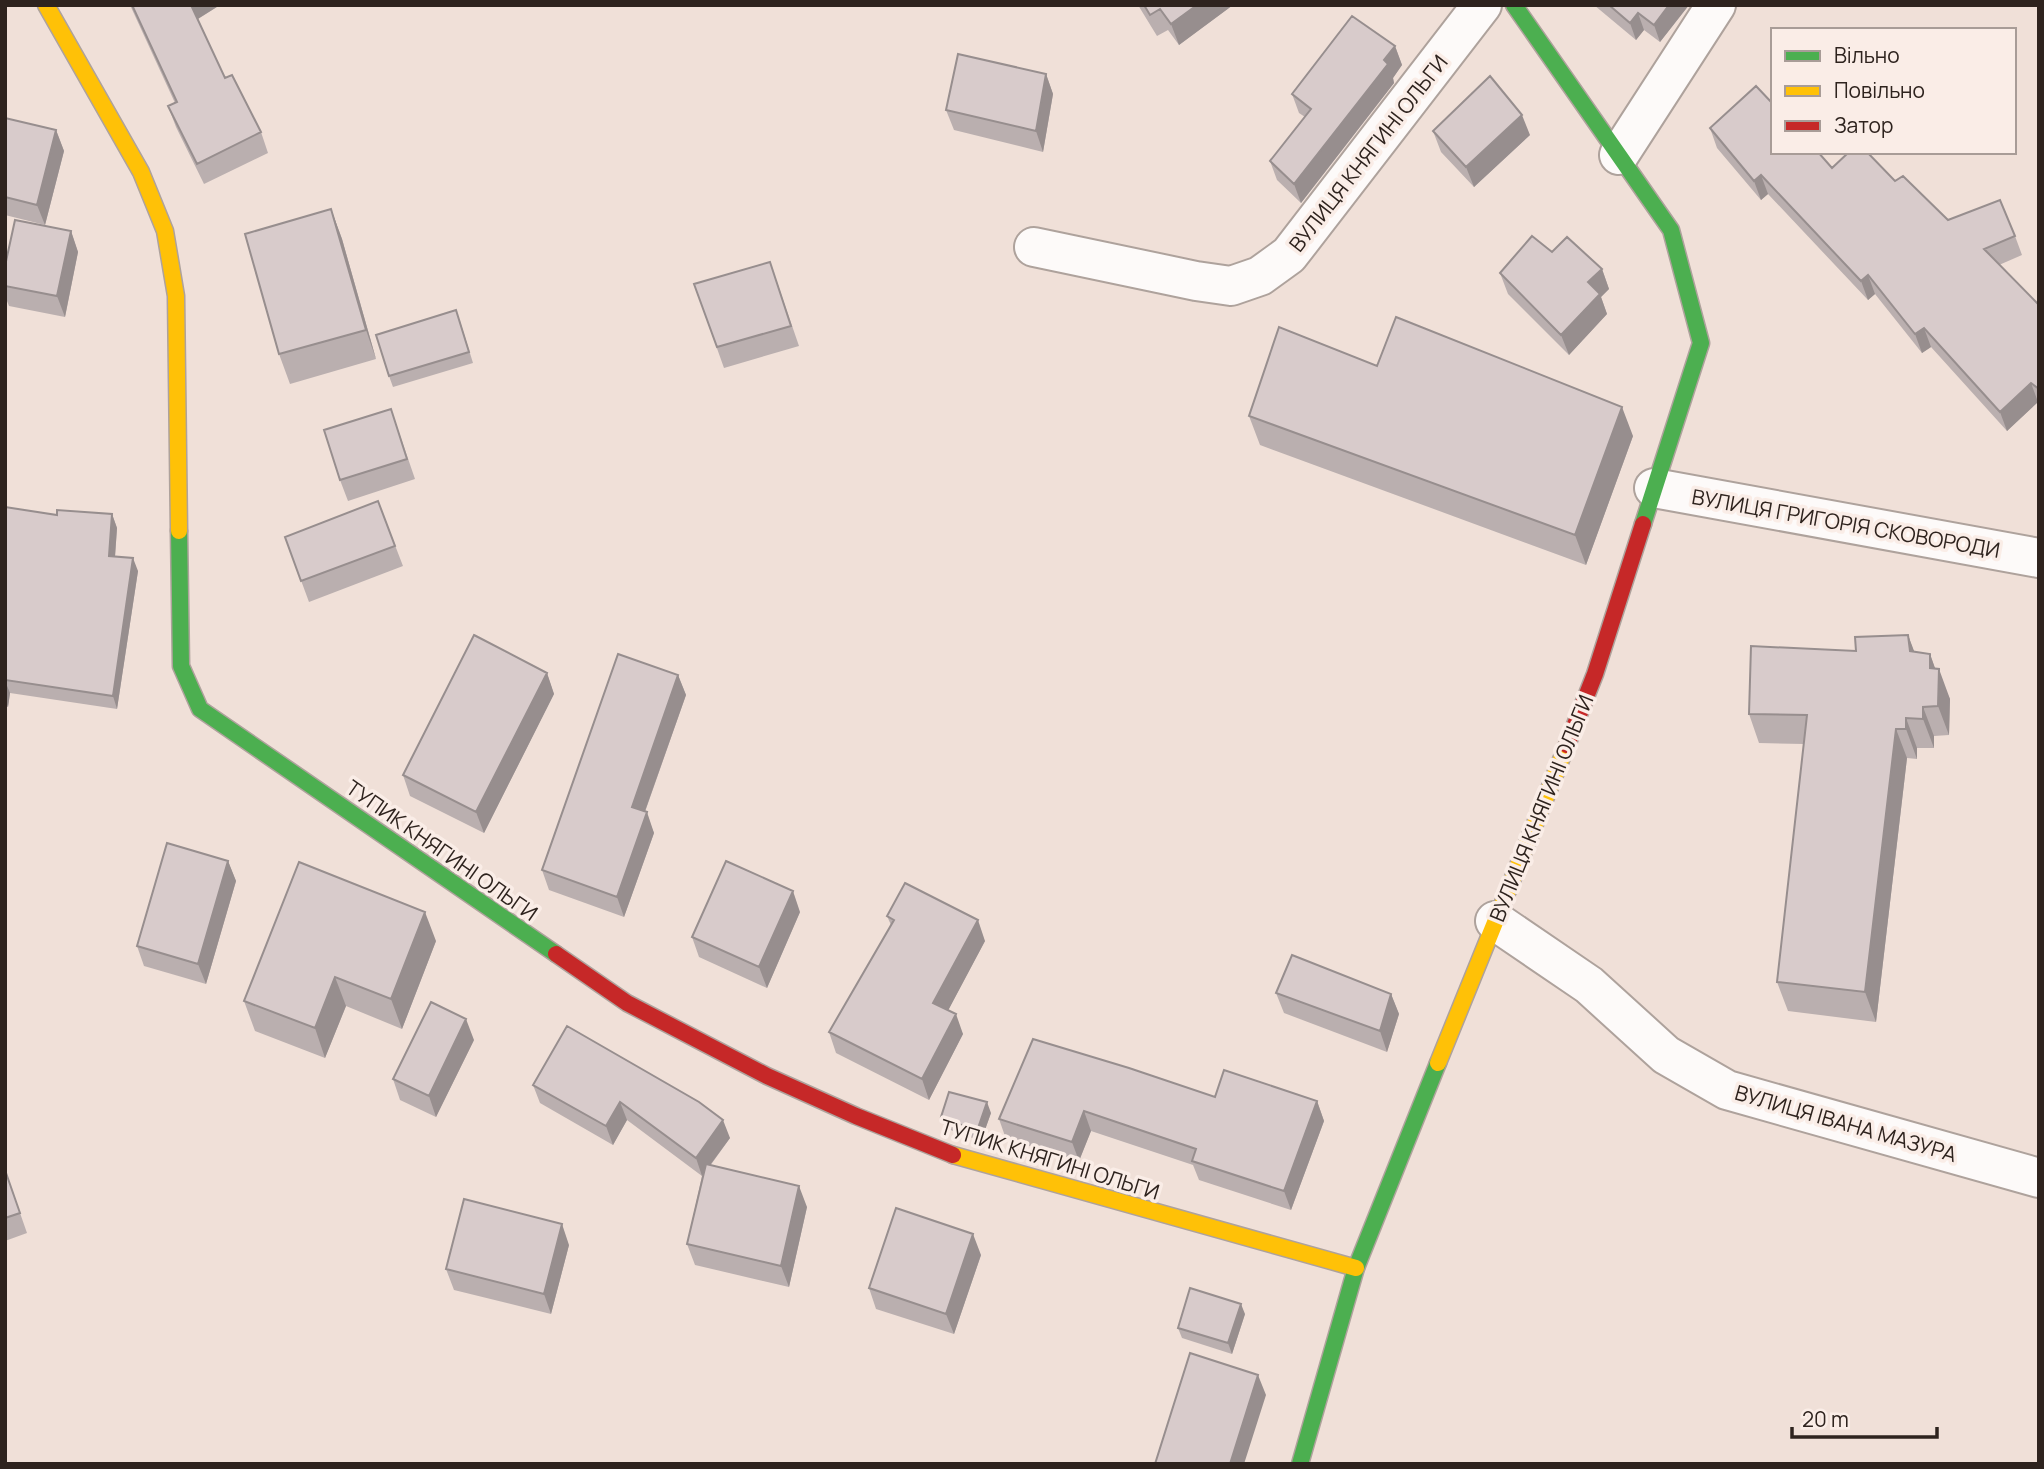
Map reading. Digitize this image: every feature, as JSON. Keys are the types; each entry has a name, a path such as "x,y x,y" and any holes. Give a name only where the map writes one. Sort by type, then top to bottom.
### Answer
{"street":[{"name":"ТУПИК КНЯГИНІ ОЛЬГИ","path":"46,5 141,172 165,231 176,296 181,666 201,709 627,1003 767,1076 967,1160 1356,1268"},
{"name":"ВУЛИЦЯ КНЯГИНІ ОЛЬГИ","path":"1034,247 1231,286 1260,276 1289,255 1482,5"},
{"name":"ВУЛИЦЯ КНЯГИНІ ОЛЬГИ","path":"1300,1464 1356,1268 1595,674 1700,343 1671,230 1514,5"},
{"path":"1619,155 1716,5"},
{"name":"ВУЛИЦЯ ГРИГОРІЯ СКОВОРОДИ","path":"1654,488 2039,558"},
{"name":"ВУЛИЦЯ ІВАНА МАЗУРА","path":"1495,921 1589,985 1666,1055 1727,1090 2039,1178"}],"building":[{"path":"132,5 191,5 225,78 232,75 261,132 197,164 168,106 177,102"},
{"path":"1144,5 1197,5 1171,24 1160,9 1150,15"},
{"path":"1609,5 1669,5 1654,25 1638,13 1630,23"},
{"path":"1352,16 1395,46 1384,60 1388,64 1294,184 1270,161 1311,109 1292,94"},
{"path":"958,54 1046,74 1036,131 946,110"},
{"path":"1490,76 1522,115 1466,167 1433,131"},
{"path":"1756,86 1771,102 1771,154 1820,154 1832,168 1847,154 1869,154 1895,181 1903,176 1948,220 2000,200 2015,236 1984,249 2039,305 2039,389 2031,383 2000,412 1924,328 1915,334 1868,275 1861,281 1761,175 1754,181 1710,128"},
{"path":"5,118 56,130 37,205 5,197"},
{"path":"331,209 366,330 279,354 245,234"},
{"path":"15,220 71,231 57,296 5,286 5,266"},
{"path":"1532,236 1552,252 1567,237 1602,269 1588,282 1600,294 1561,335 1500,273"},
{"path":"770,262 791,326 717,347 694,284"},
{"path":"456,310 469,352 389,376 376,335"},
{"path":"1396,317 1622,407 1575,535 1249,416 1279,327 1377,366"},
{"path":"391,409 407,459 340,480 324,430"},
{"path":"378,501 395,546 301,581 285,537"},
{"path":"5,507 57,515 57,510 112,514 109,556 133,558 113,696 5,680"},
{"path":"474,635 547,673 476,812 403,775"},
{"path":"1908,635 1910,651 1930,654 1930,668 1939,669 1938,706 1923,707 1923,719 1906,718 1906,729 1896,729 1865,992 1777,982 1807,715 1749,714 1751,646 1856,651 1855,637"},
{"path":"618,654 678,675 632,807 647,812 617,897 542,870"},
{"path":"167,843 228,861 198,964 137,946"},
{"path":"726,861 793,891 759,967 692,937"},
{"path":"299,862 425,912 391,999 335,977 315,1028 244,1001"},
{"path":"905,883 978,920 933,1003 956,1014 922,1079 829,1032 894,920 887,916"},
{"path":"1292,955 1391,994 1380,1031 1276,993"},
{"path":"431,1002 466,1019 429,1096 393,1079"},
{"path":"567,1026 699,1102 723,1120 696,1158 620,1102 606,1126 533,1085"},
{"path":"1033,1039 1215,1097 1224,1070 1317,1101 1284,1191 1192,1161 1196,1149 1084,1111 1072,1142 999,1119"},
{"path":"949,1092 987,1102 977,1131 941,1117"},
{"path":"706,1164 799,1186 781,1266 687,1244"},
{"path":"5,1170 20,1213 5,1218"},
{"path":"464,1199 562,1224 544,1294 446,1269"},
{"path":"896,1208 973,1234 946,1314 869,1288"},
{"path":"1190,1288 1241,1304 1228,1343 1178,1328"},
{"path":"1190,1353 1258,1375 1230,1464 1155,1464"}],"traffic: fast":[{"path":"1514,5 1671,230 1701,343 1643,524"},
{"path":"179,531 181,666 200,709 556,954"},
{"path":"1300,1464 1356,1268 1438,1063"}],"traffic: slow":[{"path":"46,5 141,172 165,231 176,296 179,531"},
{"path":"1438,1063 1567,745"},
{"path":"953,1155 1356,1268"}],"traffic: jam":[{"path":"1567,745 1595,674 1643,524"},
{"path":"556,954 627,1003 767,1076 953,1155"}]}
